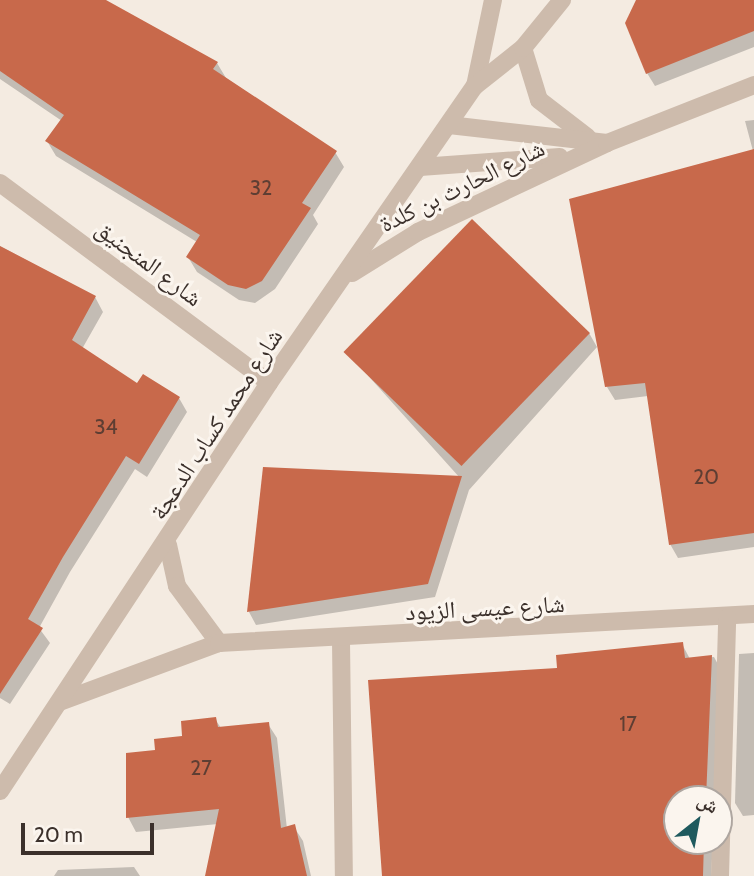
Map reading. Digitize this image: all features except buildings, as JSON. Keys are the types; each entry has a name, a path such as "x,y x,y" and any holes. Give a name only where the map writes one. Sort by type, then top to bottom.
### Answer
{"street":[{"name":"شارع محمد كساب الدعجة","path":"475,86 493,0"},
{"name":"شارع محمد كساب الدعجة","path":"0,791 168,545 269,383 475,86 523,48 562,0"},
{"name":"شارع الحارث بن كلدة","path":"523,48 540,100 558,120 607,143"},
{"name":"شارع الحارث بن كلدة","path":"342,280 418,232 607,143 754,85"},
{"name":"شارع الحارث بن كلدة","path":"449,125 607,143"},
{"name":"شارع الحارث بن كلدة","path":"420,167 530,163 607,143"},
{"name":"شارع المنجنيق","path":"0,183 269,383"},
{"path":"168,545 177,586 219,643"},
{"name":"شارع عيسى الزيود","path":"62,701 219,643 341,641 727,618 754,614"},
{"path":"720,876 727,618"},
{"path":"341,641 344,876"}]}
